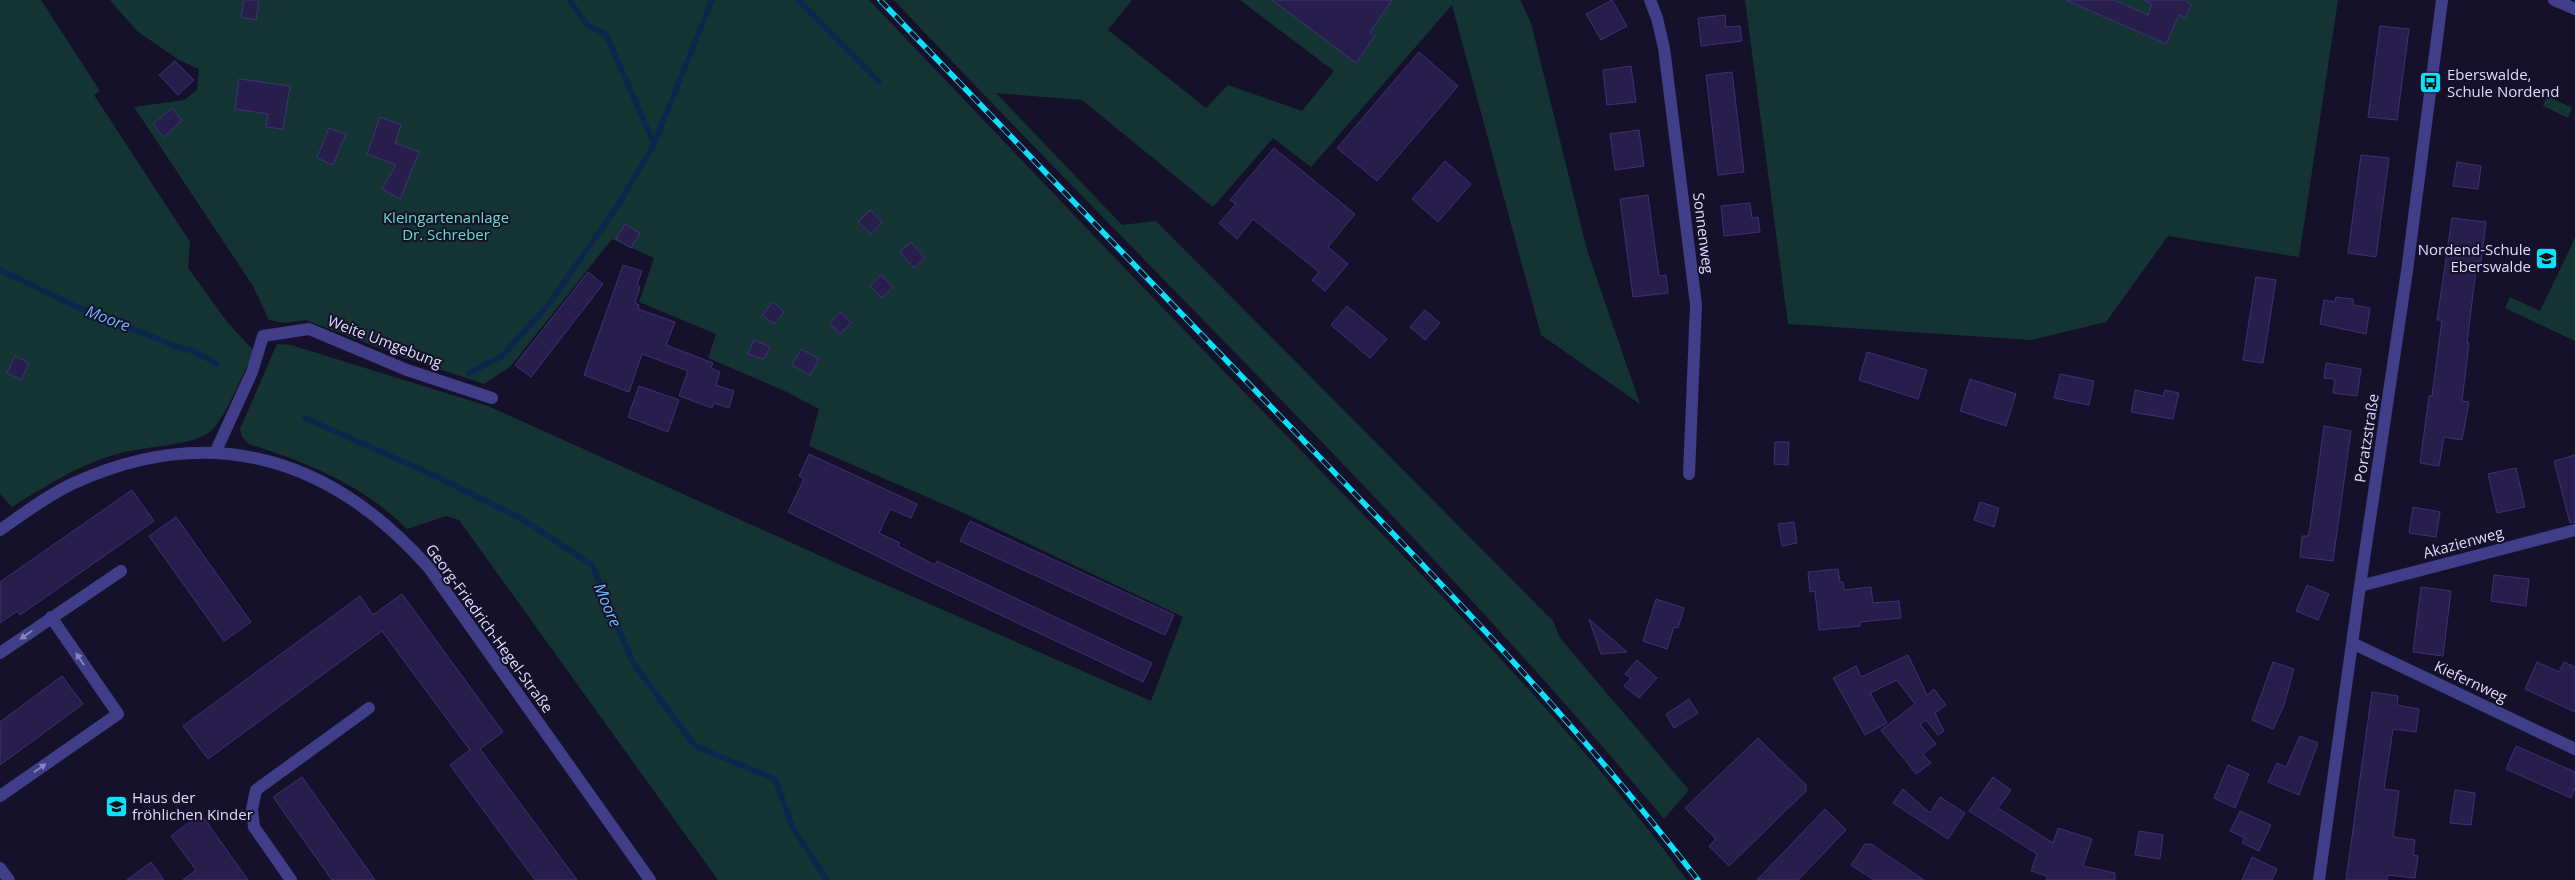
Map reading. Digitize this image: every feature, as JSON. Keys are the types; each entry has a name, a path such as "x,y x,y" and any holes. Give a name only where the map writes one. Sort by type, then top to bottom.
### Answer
{"street":[{"name":"Sonnenweg","path":"1650,0 1658,18 1664,48 1696,305 1689,474"},
{"name":"Poratzstraße","path":"2319,880 2360,586 2413,232 2442,0"},
{"path":"2554,0 2575,9"},
{"name":"Weite Umgebung","path":"215,452 252,372 263,336 309,329 407,370 492,398"},
{"name":"Georg-Friedrich-Hegel-Straße","path":"0,530 72,484 134,460 179,453 215,452 272,461 316,479 352,498 405,541 429,568 650,880"},
{"name":"Akazienweg","path":"2360,586 2575,530"},
{"path":"0,653 121,571"},
{"path":"0,796 118,714 52,617"},
{"name":"Kiefernweg","path":"2352,643 2575,748"},
{"path":"291,880 254,827 252,810 256,790 369,708"},
{"path":"0,868 9,880"}],"green space":[{"path":"0,0 41,0 100,91 94,95 190,242 188,268 228,323 254,351 228,406 216,426 210,432 192,440 106,457 64,476 12,507 0,494"},
{"name":"Kleingartenanlage Dr. Schreber","path":"110,0 869,0 1129,273 1443,597 1594,763 1687,880 718,880 459,520 446,516 407,529 372,500 334,477 292,459 249,444 242,437 240,429 277,344 291,345 488,406 845,567 1151,701 1183,617 964,513 809,446 819,409 787,392 708,358 716,334 639,302 654,258 612,239 511,366 484,384 411,360 306,320 284,323 269,320 253,286 134,107 184,100 197,90 199,69 179,60 137,31"},
{"path":"894,0 1132,0 1108,30 1206,108 1228,85 1302,111 1334,71 1240,0 1520,0 1531,23 1587,250 1640,404 1541,335 1452,5 1311,167 1273,138 1213,207 1082,100 996,93 1122,225 1156,221 1553,621 1560,638 1689,790 1664,819 1573,712 1382,505"},
{"path":"1745,0 2338,0 2299,257 2168,236 2106,322 2031,340 1788,324"},
{"path":"2547,96 2572,108 2568,118 2543,106"},
{"path":"2575,238 2575,341 2505,308 2510,297 2540,311"}],"building":[{"path":"244,0 259,0 256,20 241,17"},
{"path":"1272,0 1392,0 1370,32 1375,36 1356,63"},
{"path":"1612,0 1627,26 1601,40 1586,14"},
{"path":"2066,0 2114,0 2148,15 2152,4 2144,0 2186,0 2191,5 2185,18 2179,15 2166,44"},
{"path":"1725,15 1726,27 1740,26 1742,41 1701,46 1698,18"},
{"path":"2380,26 2409,29 2397,120 2368,117"},
{"path":"1419,52 1458,86 1377,181 1337,148"},
{"path":"175,61 194,80 178,95 159,75"},
{"path":"1631,66 1636,102 1607,105 1603,70"},
{"path":"1732,72 1744,172 1718,175 1706,75"},
{"path":"239,79 290,86 283,129 266,127 268,114 235,109"},
{"path":"172,108 182,121 163,137 153,124"},
{"path":"380,117 401,125 395,143 419,152 400,199 382,189 396,165 367,154"},
{"path":"329,128 346,134 333,165 317,158"},
{"path":"1639,130 1644,166 1615,170 1610,134"},
{"path":"1274,148 1355,214 1328,247 1348,264 1325,291 1312,280 1319,272 1253,219 1237,239 1219,223 1236,204 1230,200"},
{"path":"2361,155 2389,158 2376,257 2348,253"},
{"path":"1445,161 1471,184 1438,222 1412,199"},
{"path":"2457,162 2481,166 2478,189 2453,186"},
{"path":"1648,195 1659,276 1666,275 1668,293 1633,297 1620,199"},
{"path":"1750,203 1752,218 1758,217 1760,232 1724,236 1721,206"},
{"path":"870,210 882,222 871,234 858,222"},
{"path":"2452,218 2486,222 2481,262 2477,261 2467,343 2469,343 2462,401 2469,402 2462,440 2444,437 2439,466 2420,463 2429,396 2432,396 2442,320 2437,320"},
{"path":"625,224 640,233 631,248 616,239"},
{"path":"911,242 925,258 914,268 900,252"},
{"path":"623,265 642,271 637,285 640,287 635,303 639,305 638,309 675,322 666,345 713,363 711,368 720,372 716,385 734,391 729,408 714,403 712,408 679,396 688,371 642,354 629,392 584,375"},
{"path":"588,272 603,284 531,377 515,365"},
{"path":"881,275 893,287 882,298 870,286"},
{"path":"2256,277 2276,280 2263,363 2243,360"},
{"path":"2336,297 2353,299 2353,305 2370,308 2366,334 2320,324 2324,300 2335,302"},
{"path":"773,302 784,312 774,324 762,315"},
{"path":"1347,306 1387,339 1370,358 1331,325"},
{"path":"1425,310 1440,323 1425,340 1410,327"},
{"path":"841,312 851,323 840,334 830,323"},
{"path":"754,340 770,347 764,359 748,354"},
{"path":"801,349 819,359 810,375 792,365"},
{"path":"1867,352 1927,370 1918,399 1859,380"},
{"path":"15,356 29,363 21,380 7,373"},
{"path":"2326,363 2361,369 2357,396 2333,393 2335,379 2324,378"},
{"path":"2060,374 2094,381 2089,405 2054,398"},
{"path":"1970,379 2016,394 2006,426 1960,411"},
{"path":"639,386 679,400 668,432 628,417"},
{"path":"2135,390 2163,396 2165,390 2179,393 2173,419 2131,412"},
{"path":"2324,426 2351,431 2333,561 2300,557 2302,536 2308,536 2310,528"},
{"path":"1775,442 1789,442 1788,465 1774,464"},
{"path":"809,454 917,504 911,518 890,509 879,533 900,543 898,546 935,565 937,561 1152,663 1143,682 907,571 788,512 804,479 799,476"},
{"path":"2575,455 2575,522 2570,523 2554,461"},
{"path":"2516,468 2525,507 2497,513 2488,474"},
{"path":"132,490 154,521 20,615 17,611 0,623 0,582"},
{"path":"1980,502 1999,508 1994,527 1974,520"},
{"path":"2413,507 2440,512 2436,537 2409,533"},
{"path":"176,517 251,622 224,641 149,536"},
{"path":"970,521 1174,615 1165,635 960,541"},
{"path":"1794,522 1797,543 1782,546 1778,524"},
{"path":"1838,569 1840,582 1843,582 1844,590 1871,587 1873,603 1899,601 1901,618 1860,622 1860,626 1819,630 1815,591 1810,592 1808,572"},
{"path":"2494,575 2529,579 2526,606 2491,601"},
{"path":"2307,585 2329,594 2318,620 2296,611"},
{"path":"2421,587 2451,591 2443,656 2413,652"},
{"path":"402,594 503,732 480,749 577,880 535,880 450,765 470,750 382,631 208,759 183,726 360,596 373,615"},
{"path":"1656,599 1684,608 1678,628 1674,627 1667,649 1643,641"},
{"path":"1589,619 1627,652 1601,654"},
{"path":"1908,655 1927,695 1934,689 1946,705 1935,713 1944,731 1938,735 1926,720 1920,724 1936,744 1923,754 1931,763 1916,774 1881,730 1915,704 1897,680 1870,693 1887,723 1865,735 1833,678 1856,666 1861,677"},
{"path":"1637,660 1657,678 1639,698 1624,686 1631,678 1625,674"},
{"path":"2273,662 2294,669 2284,705 2273,729 2252,720"},
{"path":"2537,662 2559,672 2564,662 2575,667 2575,712 2525,689"},
{"path":"62,676 83,704 0,765 0,722"},
{"path":"2372,692 2398,696 2397,705 2419,709 2416,732 2393,729 2384,789 2399,791 2393,837 2415,840 2413,855 2418,856 2415,878 2388,875 2387,880 2346,880"},
{"path":"1689,699 1698,713 1674,728 1666,714"},
{"path":"2300,736 2318,743 2299,795 2268,782 2277,763 2286,767"},
{"path":"1758,738 1806,785 1806,791 1729,866 1709,846 1716,839 1685,808"},
{"path":"2516,746 2575,772 2575,788 2571,798 2506,769"},
{"path":"2228,765 2249,774 2235,808 2214,798"},
{"path":"302,777 375,880 332,880 273,797"},
{"path":"1993,777 2011,790 1998,808 2053,843 2058,828 2092,839 2083,866 2115,873 2115,880 2046,880 2047,876 2031,871 2037,854 1969,811"},
{"path":"1903,789 1930,813 1940,797 1965,813 1948,839 1893,803"},
{"path":"2455,790 2475,793 2471,825 2450,823"},
{"path":"1825,809 1846,830 1798,880 1757,880"},
{"path":"2240,811 2271,825 2259,851 2242,843 2245,838 2230,831"},
{"path":"201,814 248,880 183,880 196,870 171,836"},
{"path":"2139,831 2163,835 2160,859 2135,855"},
{"path":"1865,844 1871,844 1924,880 1874,880 1851,865"},
{"path":"2252,857 2277,869 2272,880 2242,880"},
{"path":"151,862 164,880 127,880"}],"waterway":[{"path":"469,373 502,356 548,305 619,204 654,144 606,34 588,26 569,0"},
{"path":"654,144 712,0"},
{"path":"798,0 879,82"},
{"name":"Moore","path":"0,270 75,306 178,347 194,351 217,364"},
{"name":"Moore","path":"305,418 433,475 522,519 592,565 633,663 695,746 775,779 793,828 827,880"}],"railway":[{"path":"880,0 1456,600 1556,709 1652,822 1698,880"}],"place":[{"name":"Eberswalde, Schule Nordend","path":"2431,83"},
{"name":"Nordend-Schule Eberswalde","path":"2547,258"},
{"name":"Haus der fröhlichen Kinder","path":"116,806"}]}
